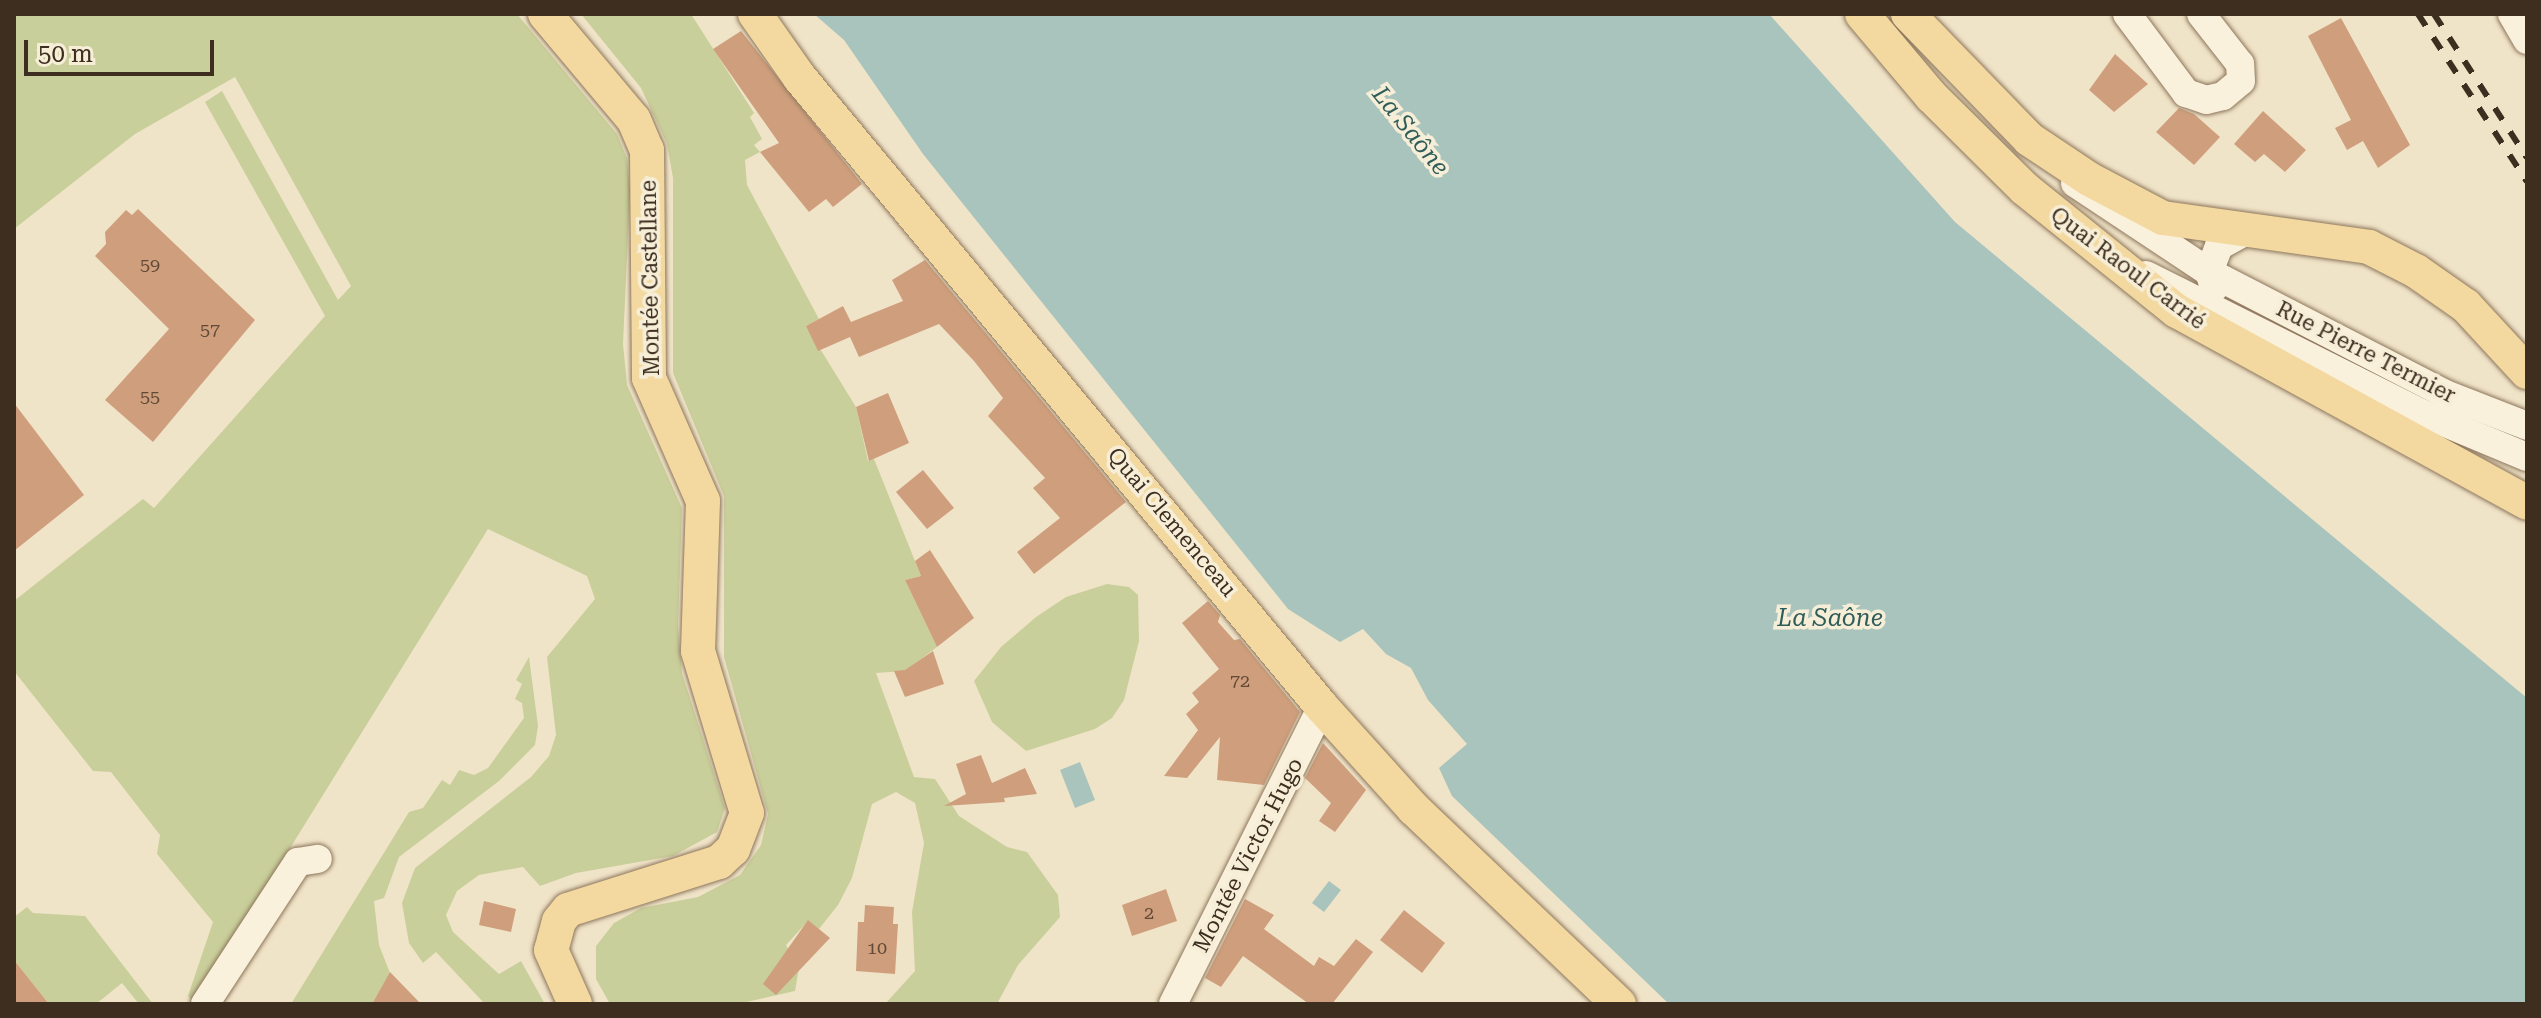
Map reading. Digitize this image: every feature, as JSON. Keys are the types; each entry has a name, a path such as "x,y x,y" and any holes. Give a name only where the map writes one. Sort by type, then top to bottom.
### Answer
{"main road":[{"name":"Montée Castellane","path":"545,14 634,120 647,150 649,378 703,501 698,651 747,813 733,849 719,862 568,910 559,921 551,950 575,1004"},
{"name":"Quai Clemenceau","path":"755,14 800,78 1322,707 1414,809 1619,1004"},
{"name":"Quai Raoul Carrié","path":"1862,14 1931,96 2025,189 2177,311 2255,358 2527,503"},
{"path":"1908,14 2029,139 2163,218 2242,233 2314,236 2369,247 2416,271 2466,306 2527,372"}],"street":[{"path":"2127,14 2186,93 2206,100 2223,96 2241,81 2240,64 2201,14"},
{"name":"Rue Pierre Termier","path":"2029,139 2111,212 2209,272 2445,394 2527,426"},
{"path":"2209,272 2219,246 2242,233"},
{"name":"Rue Pierre Termier","path":"2109,258 2272,335 2426,415 2527,457"},
{"name":"Rue Pierre Termier","path":"2209,272 2218,299 2272,335"},
{"name":"Montée Victor Hugo","path":"1173,1004 1322,707"},
{"path":"205,1004 298,862 318,859"}],"green space":[{"path":"14,14 517,14 617,134 627,158 630,191 623,344 627,385 682,508 678,626 682,673 725,808 717,832 673,856 576,873 540,886 523,867 479,875 457,891 446,915 453,932 499,974 521,961 545,1004 485,1004 436,952 423,963 409,943 402,903 415,868 531,777 549,756 556,735 547,657 595,599 587,576 488,529 194,1003 188,996 213,922 157,854 160,835 111,772 93,771 14,671 14,601 143,499 154,508 325,316 205,102 222,91 338,300 351,286 235,77 135,134 14,229"},
{"path":"581,14 691,14 754,113 750,117 762,139 754,145 760,152 745,160 747,185 819,319 806,326 856,407 868,461 874,459 921,576 905,580 937,647 905,671 876,673 914,777 935,779 959,816 1007,847 1027,852 1058,895 1060,917 1018,965 997,1004 885,1004 915,971 912,912 924,843 915,803 896,792 872,804 852,878 838,905 819,929 808,921 786,945 799,968 795,991 738,1004 610,1004 596,979 596,946 614,923 641,908 698,897 740,875 761,845 768,814 724,657 724,496 673,373 673,178 667,144 641,88"},
{"path":"1107,584 1129,587 1138,595 1139,641 1124,700 1112,718 1095,729 1026,751 992,722 974,681 1001,647 1036,617 1066,597"},
{"path":"529,657 538,726 535,745 499,781 399,857 384,898 374,901 379,945 390,973 372,1004 291,1004 409,812 423,808 442,780 450,785 459,770 474,775 488,768 524,718 522,703 515,699 522,684 516,680"},
{"path":"27,907 33,913 85,916 153,1004 139,1004 122,983 96,1004 49,1004 14,960 14,917"}],"water":[{"name":"La Saône","path":"814,14 1769,14 1955,222 2527,698 2527,1004 1669,1004 1452,796 1439,768 1467,744 1428,700 1411,668 1386,654 1363,629 1340,642 1288,609 923,154 844,40"},
{"path":"1080,762 1095,800 1075,808 1060,770"},
{"path":"1329,881 1341,890 1324,912 1312,903"}],"building":[{"path":"2341,18 2410,145 2378,168 2363,141 2347,150 2335,128 2351,120 2308,36"},
{"path":"741,31 862,184 833,207 826,199 809,212 760,152 779,143 713,49"},
{"path":"2115,54 2148,84 2114,112 2089,90"},
{"path":"2179,108 2194,114 2220,137 2194,165 2156,132"},
{"path":"2263,111 2306,150 2285,172 2264,154 2255,162 2234,144"},
{"path":"138,209 255,320 153,442 105,400 169,329 95,256 106,244 105,232 126,210 132,215"},
{"path":"925,260 1126,502 1034,574 1017,552 1060,518 1033,488 1045,478 988,416 1003,398 974,361 939,324 859,357 850,337 818,351 806,326 843,306 851,322 903,301 892,280"},
{"path":"888,393 909,443 869,461 856,407"},
{"path":"14,403 84,495 14,551"},
{"path":"923,470 954,508 927,529 896,492"},
{"path":"930,550 974,618 937,647 905,580 921,576 915,561"},
{"path":"1208,601 1220,615 1218,622 1234,640 1240,639 1300,712 1264,785 1217,780 1220,737 1187,778 1164,776 1198,730 1186,714 1199,702 1192,693 1219,669 1182,623"},
{"path":"933,651 944,684 905,697 894,671 905,670"},
{"path":"1323,743 1366,790 1335,832 1319,821 1331,803 1305,778"},
{"path":"981,755 992,783 1025,768 1037,794 1004,798 1005,802 944,806 966,794 956,764"},
{"path":"1166,889 1177,921 1132,936 1122,905"},
{"path":"1245,899 1274,915 1264,929 1314,966 1319,957 1334,966 1356,939 1373,952 1332,1004 1309,1004 1243,956 1221,987 1205,978"},
{"path":"484,901 516,909 511,932 479,925"},
{"path":"865,905 894,907 893,924 898,924 895,974 856,971 858,922 864,922"},
{"path":"1404,910 1445,943 1422,973 1380,940"},
{"path":"808,920 830,938 776,995 763,984"},
{"path":"14,960 49,1004 14,1004"},
{"path":"390,972 421,1004 372,1004"}],"railway":[{"path":"2418,14 2527,182"},
{"path":"2434,14 2527,158"}]}
